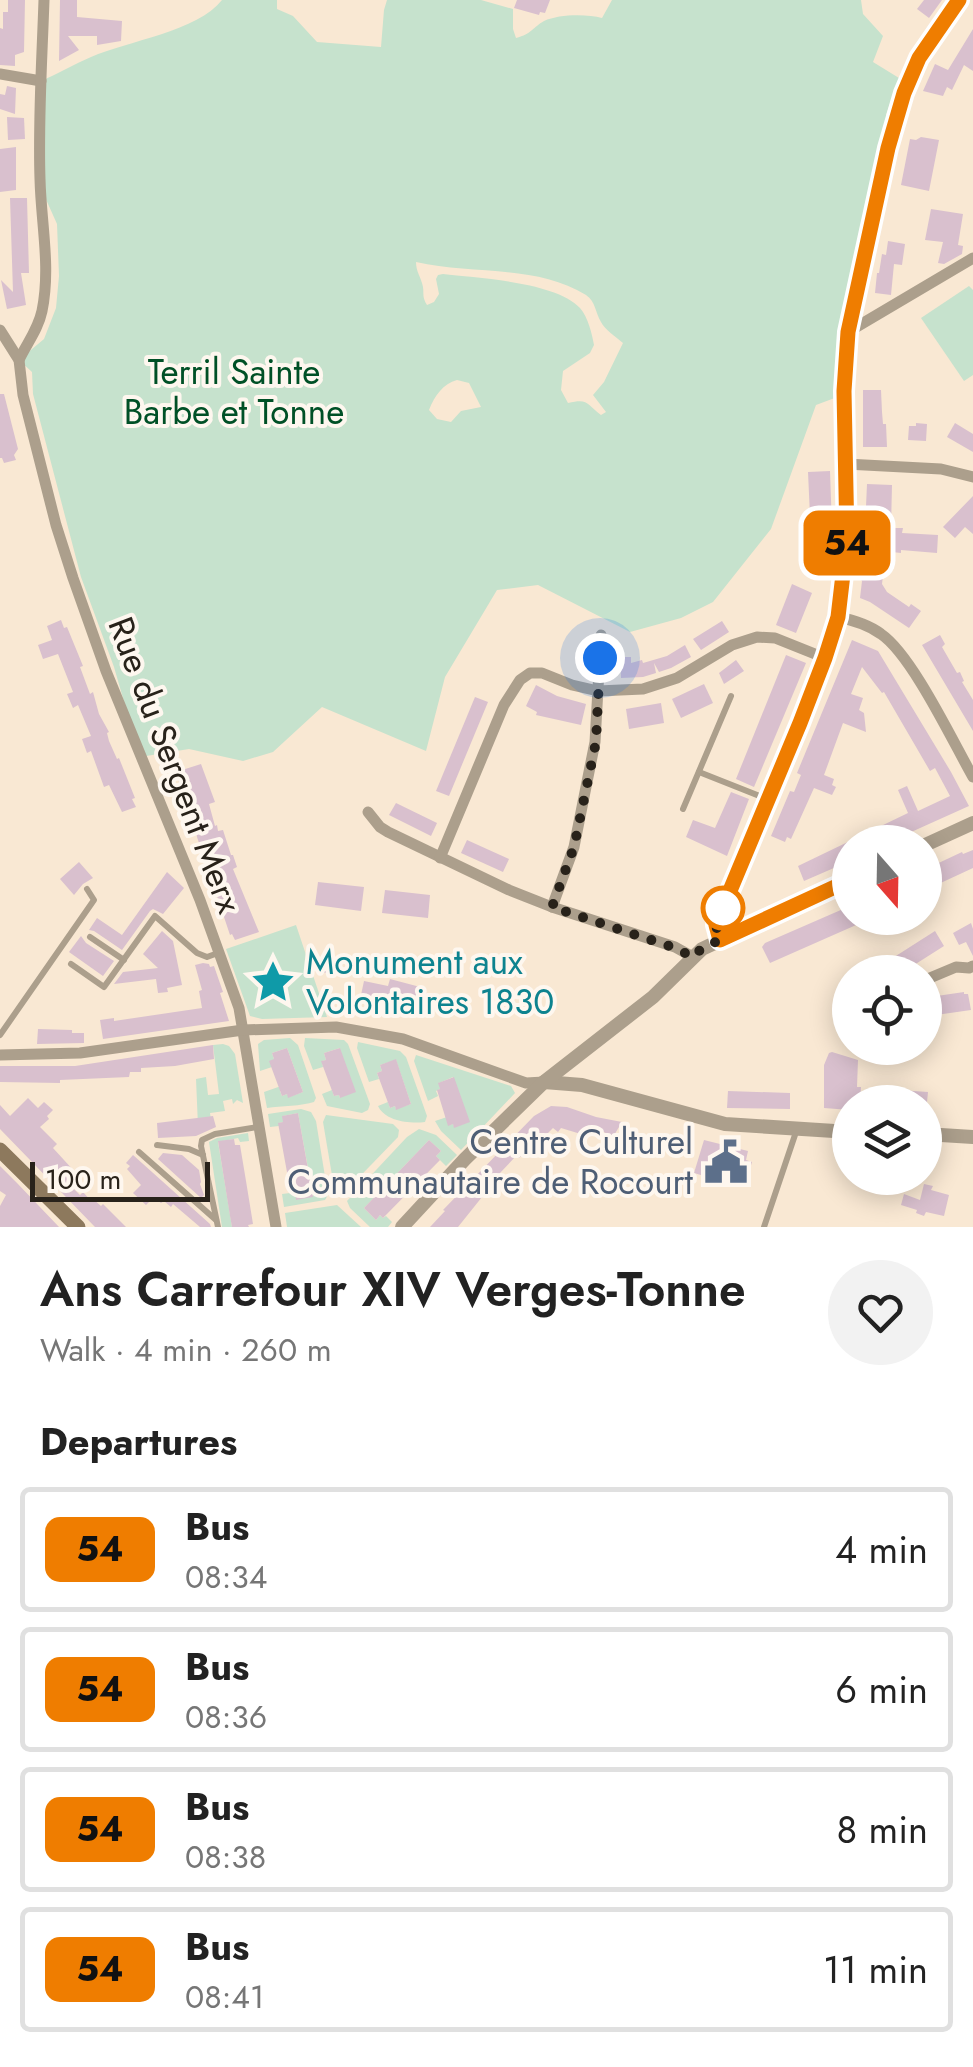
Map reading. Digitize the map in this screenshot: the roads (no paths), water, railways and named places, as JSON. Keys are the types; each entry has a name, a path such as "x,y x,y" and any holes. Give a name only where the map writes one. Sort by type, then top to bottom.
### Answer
{"main road":[{"path":"0,1150 78,1227"}],"street":[{"path":"19,360 37,330 46,276 40,186 44,0"},
{"path":"720,940 716,925 825,658 838,617 846,554 844,377 848,332 888,148 904,93 919,58 959,0"},
{"path":"0,74 41,82"},
{"path":"848,332 973,258"},
{"name":"Rue du Sergent Merx","path":"0,330 19,360 23,395 56,525 106,670 200,900 238,1008 276,1227"},
{"path":"846,464 941,469 973,477"},
{"path":"838,617 883,634 905,659 973,777"},
{"path":"552,907 574,847 596,742 602,635"},
{"path":"440,858 504,705 524,676 536,671 572,685 629,690 664,684 740,641 757,637 776,638 825,658"},
{"path":"368,812 388,832 509,890 693,957"},
{"path":"942,837 973,823"},
{"path":"402,1227 544,1082 653,997 702,948 832,888"},
{"path":"942,973 973,966"},
{"path":"0,1055 80,1053 242,1030 348,1028 403,1038 526,1082 582,1085 724,1124 832,1131"},
{"path":"942,1135 973,1136"}],"lane":[{"path":"683,809 731,696"},
{"path":"699,772 768,799"},
{"path":"0,1034 94,900 87,889"},
{"path":"71,964 104,987 156,916 197,953 208,957 218,953"},
{"path":"90,937 124,960"},
{"path":"218,1224 203,1155 204,1137 259,1127"},
{"path":"764,1227 797,1129"},
{"path":"157,1144 203,1155"},
{"path":"139,1152 218,1224"}],"place":[{"name":"Monument aux Volontaires 1830","path":"273,982"},
{"name":"Centre Culturel Communautaire de Rocourt","path":"726,1162"}],"park label":[{"name":"Terril Sainte Barbe et Tonne","path":"234,392"}]}
